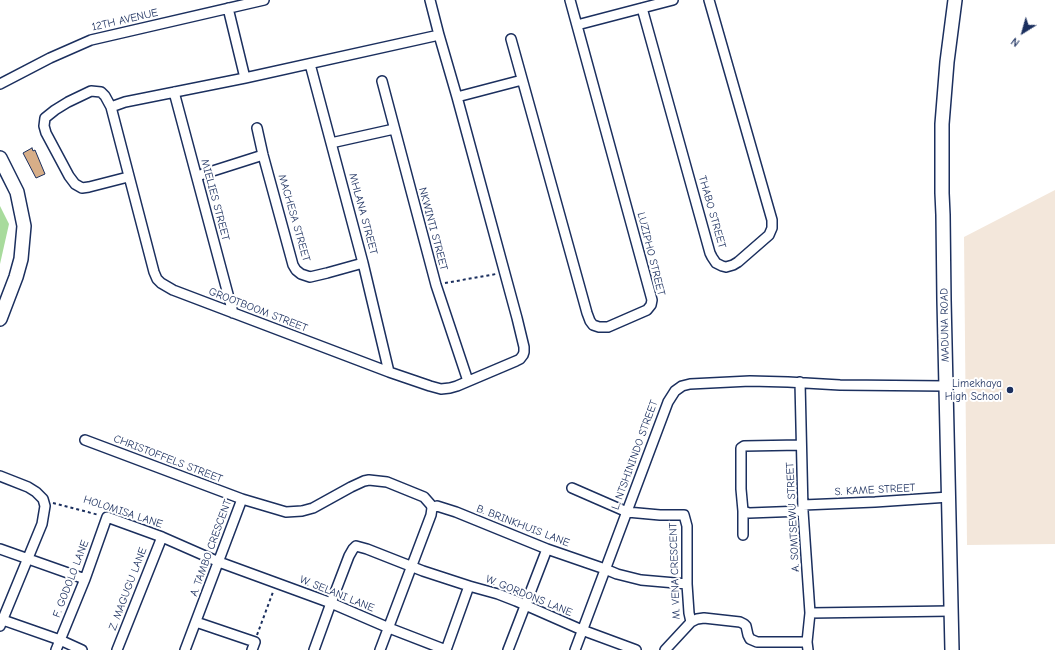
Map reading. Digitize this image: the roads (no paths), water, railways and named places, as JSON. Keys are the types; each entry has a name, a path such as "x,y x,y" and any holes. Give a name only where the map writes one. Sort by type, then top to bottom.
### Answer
{"street":[{"name":"12TH AVENUE","path":"0,84 50,58 91,40 264,0"},
{"name":"GROOTBOOM STREET","path":"110,107 154,272 157,279 164,286 389,372 441,389 450,388 520,359 524,352 524,347 430,0"},
{"name":"LUZIPHO STREET","path":"511,39 581,296 590,321 593,325 608,327 644,311 649,307 652,300 570,0"},
{"path":"577,25 673,0"},
{"name":"THABO STREET","path":"642,8 710,253 716,263 726,267 738,262 769,235 772,228 772,220 709,0"},
{"name":"MADUNA ROAD","path":"952,650 944,300 942,124 944,93 956,0"},
{"path":"228,8 245,78"},
{"path":"128,177 89,187 82,188 78,186 69,176 46,133 44,126 45,118 68,102 91,91 100,92 105,96 110,107 124,102 245,78 439,35"},
{"name":"MHLANA STREET","path":"310,64 363,263 389,372"},
{"path":"457,98 522,80"},
{"name":"NKWINTI STREET","path":"382,81 436,285 468,381"},
{"name":"MIELIES STREET","path":"174,92 234,313"},
{"name":"MACHESA STREET","path":"257,128 293,265 296,270 301,274 310,277 363,263"},
{"path":"331,143 394,129"},
{"path":"197,176 263,155"},
{"path":"0,158 17,192 24,226 21,259 16,277 0,319"},
{"name":"L. NTSHININDO STREET","path":"575,650 668,402 675,391 682,386 703,383 750,381 800,382 840,386 946,386"},
{"name":"A. SOMTSEWU STREET","path":"800,382 803,508 810,613 808,646"},
{"name":"CHRISTOFFELS STREET","path":"85,440 242,499"},
{"path":"743,535 741,448 744,446 801,445"},
{"path":"0,476 28,487 36,492 44,501 45,511 42,524 1,622 60,640 82,650"},
{"name":"A. TAMBO CRESCENT","path":"185,650 242,499 282,511 302,511 313,508 351,487 369,480 381,481 419,494 428,501 432,508"},
{"path":"572,488 627,512"},
{"name":"S. KAME STREET","path":"743,511 749,513 949,497"},
{"name":"B. BRINKHUIS LANE","path":"432,508 437,506 456,512 547,549 617,574 641,580 687,584"},
{"path":"380,650 431,515 432,508"},
{"name":"M. VENA CRESCENT","path":"627,512 660,515 684,515 687,526 687,584 689,613 692,622 665,650"},
{"name":"HOLOMISA LANE","path":"108,517 162,537 219,562"},
{"name":"F. GODOLO LANE","path":"56,650 108,517"},
{"name":"Z. MAGUGU LANE","path":"118,650 162,537"},
{"name":"W. GORDONS LANE","path":"331,603 352,549 356,546 470,586 498,594 582,630 636,650"},
{"path":"0,548 85,579"},
{"path":"508,650 547,549"},
{"name":"W. SELANI LANE","path":"219,562 331,603 446,650"},
{"path":"446,650 470,586"},
{"path":"314,650 331,603"},
{"path":"810,613 951,611"},
{"path":"692,622 697,619 704,618 740,622 746,626 750,639 757,642 808,646"},
{"path":"196,622 253,646"}],"place":[{"name":"Limekhaya High School","path":"1010,390"}]}
